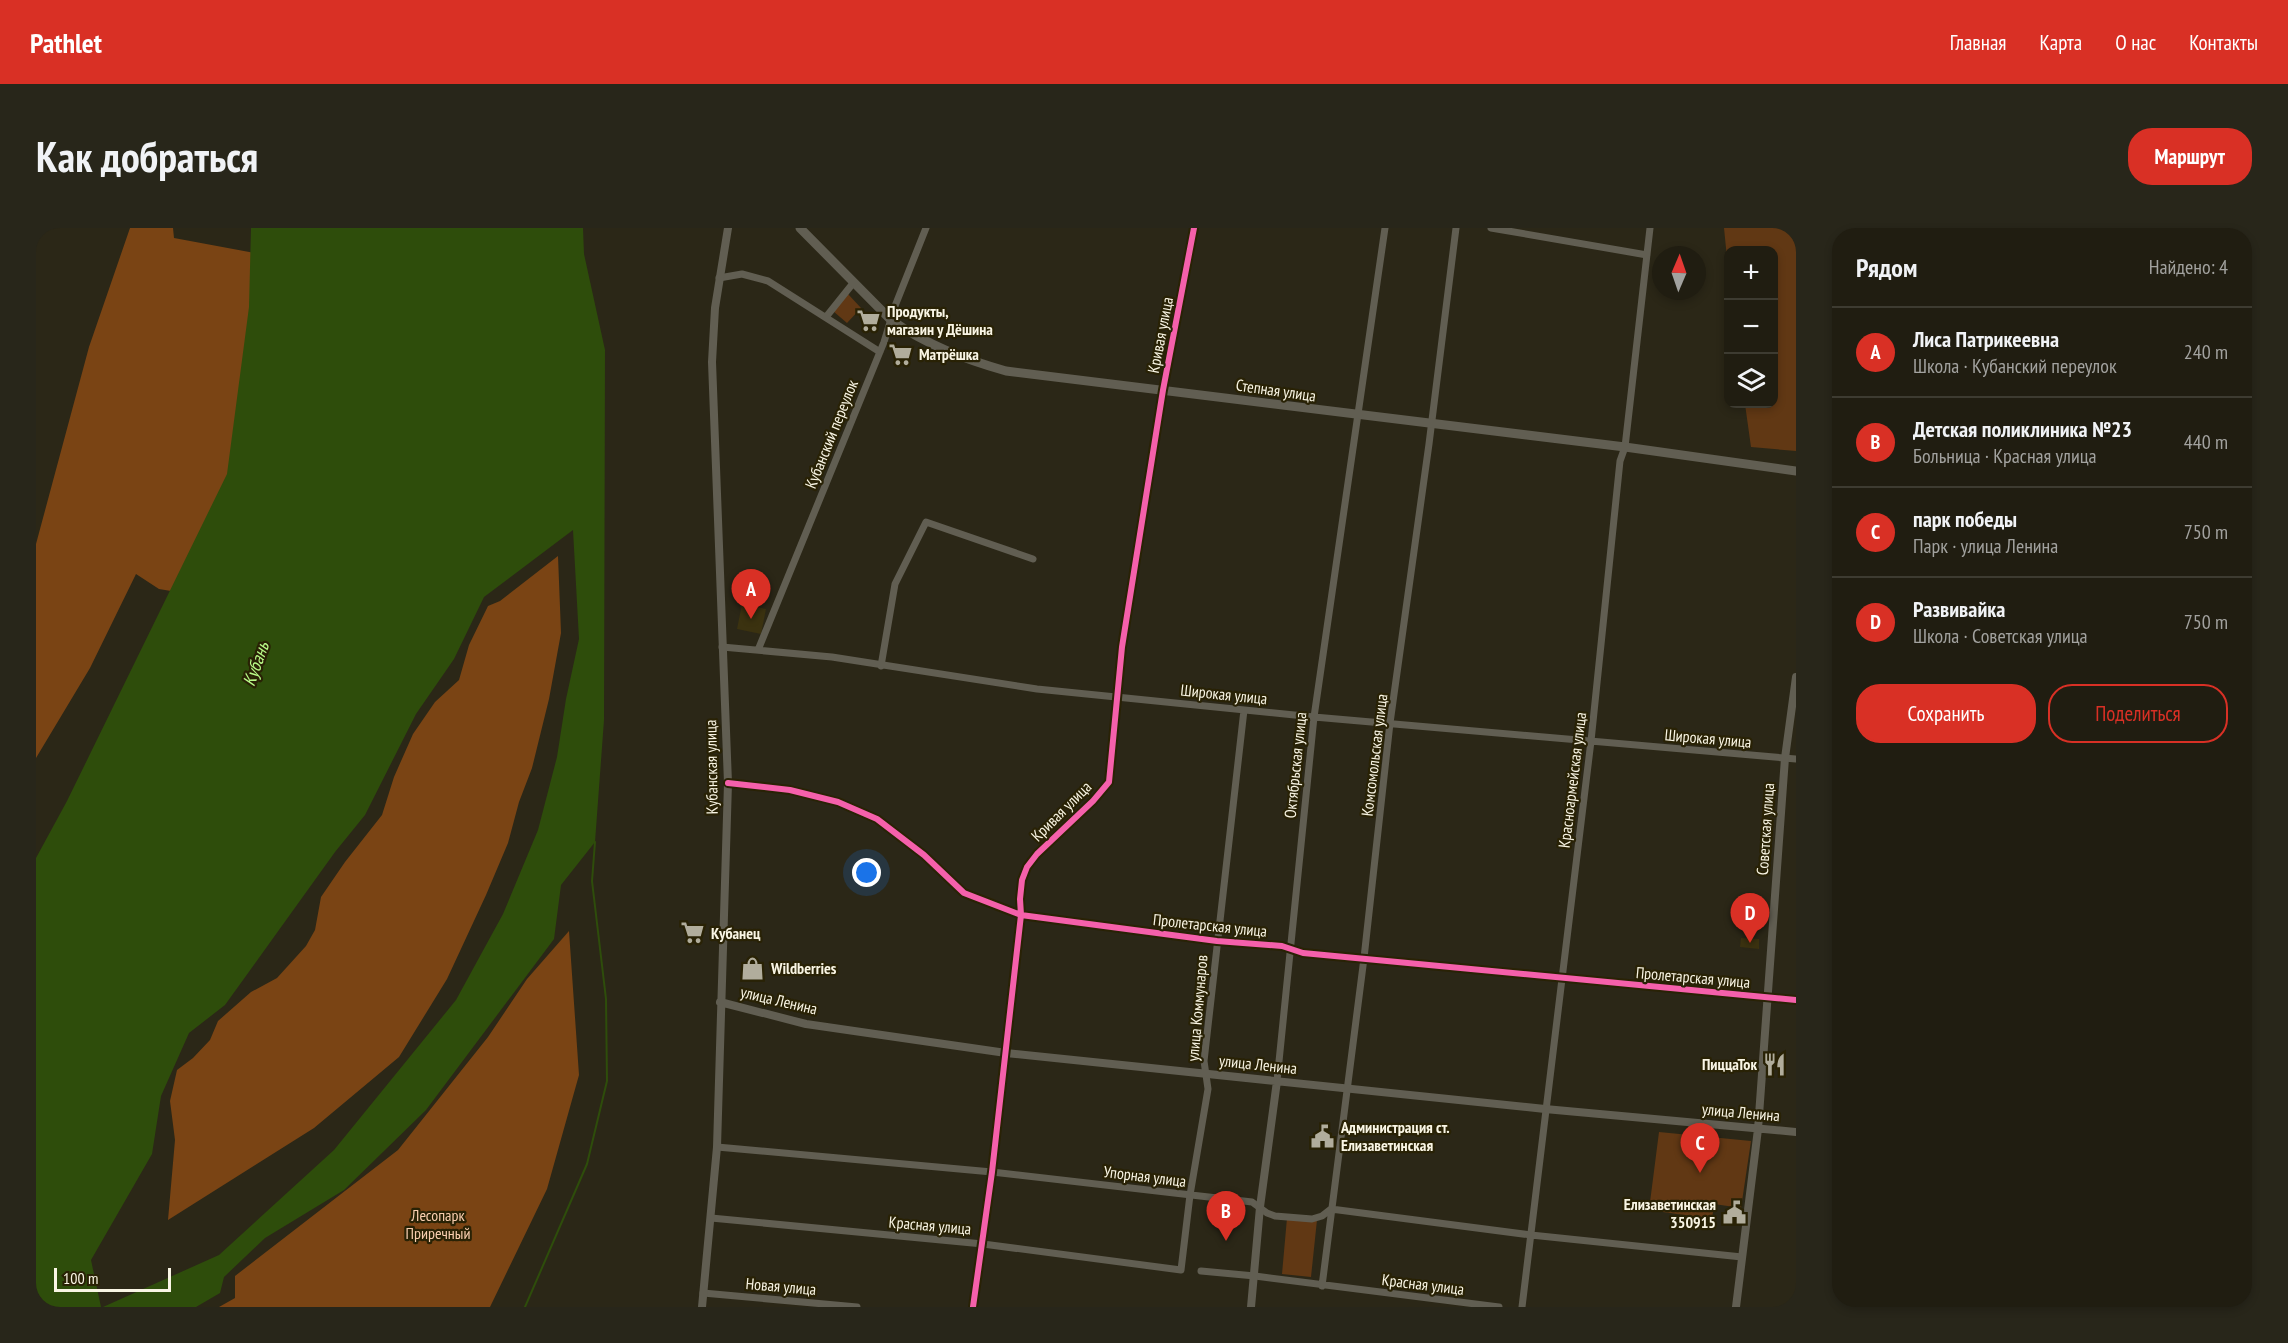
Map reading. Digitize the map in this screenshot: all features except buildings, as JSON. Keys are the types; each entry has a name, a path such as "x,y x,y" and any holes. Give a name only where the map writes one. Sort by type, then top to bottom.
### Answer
{"main road":[{"name":"Степная улица","path":"800,228 891,320 925,342 964,359 1006,371 1356,416 1625,447 1796,471"}],"street":[{"name":"Кубанская улица","path":"702,1307 717,1147 728,783 712,363 715,308 728,228"},
{"name":"Кубанский переулок","path":"758,650 880,352 895,306 926,228"},
{"name":"Кривая улица","path":"974,1307 1006,1053 1021,915 1022,880 1037,854 1093,801 1109,782 1122,647 1163,390 1194,228"},
{"name":"Октябрьская улица","path":"1251,1307 1260,1207 1277,1081 1314,717 1384,228"},
{"name":"Комсомольская улица","path":"1322,1286 1364,958 1390,723 1432,423 1456,228"},
{"path":"1491,228 1647,255"},
{"name":"Красноармейская улица","path":"1522,1307 1591,741 1620,461 1625,447 1650,228"},
{"path":"719,278 742,274 768,281 880,352"},
{"path":"826,317 854,282"},
{"path":"881,666 896,584 926,522 1033,559"},
{"name":"Широкая улица","path":"722,647 832,657 1037,689 1314,717 1796,759"},
{"name":"Советская улица","path":"1736,1307 1758,1129 1785,758 1796,677"},
{"name":"улица Коммунаров","path":"1181,1270 1190,1195 1208,1089 1204,1061 1244,710"},
{"name":"Пролетарская улица","path":"728,783 790,790 838,802 877,819 924,855 964,893 1021,915 1217,941 1282,946 1303,953 1796,1000"},
{"name":"улица Ленина","path":"720,1002 806,1024 1006,1053 1545,1109 1796,1132"},
{"name":"Упорная улица","path":"717,1147 992,1172 1252,1202 1267,1214 1275,1216 1312,1219 1322,1216 1331,1209 1531,1235 1742,1257"},
{"name":"Красная улица","path":"711,1218 983,1244 1181,1270"},
{"name":"Красная улица","path":"1201,1271 1499,1307"},
{"name":"Новая улица","path":"703,1293 856,1307"}],"shaded area":[{"path":"1724,228 1796,228 1796,451 1751,447 1746,408 1778,408 1778,246 1726,246"},
{"path":"848,294 861,308 847,323 833,311"},
{"path":"742,604 766,609 761,634 737,629"},
{"path":"1741,938 1759,939 1759,949 1740,947"},
{"path":"1659,1132 1751,1141 1741,1208 1714,1204 1712,1219 1649,1210"},
{"path":"1287,1218 1317,1220 1311,1277 1282,1274"}],"green space":[{"path":"130,228 173,228 174,238 266,255 239,467 183,593 159,589 136,574 90,668 36,758 36,544 89,347"},
{"path":"558,556 561,633 549,699 532,768 519,802 508,843 447,979 399,1057 314,1128 168,1220 175,1140 170,1101 177,1070 193,1058 210,1040 218,1021 251,992 277,978 306,946 315,930 321,897 382,815 394,777 413,734 435,702 459,680 469,645 488,606 500,601"},
{"name":"Лесопарк Приречный","path":"569,931 579,1075 547,1189 490,1307 219,1307 235,1298 235,1276 398,1150 488,1037 527,979"}],"water":[{"name":"Кубань","path":"251,228 583,228 584,254 605,350 604,720 595,842 561,885 554,939 426,1110 344,1190 265,1238 224,1277 220,1293 196,1307 103,1307 219,1255 334,1150 456,1000 503,914 538,830 557,757 579,639 573,530 484,597 454,659 416,714 365,815 335,852 225,1005 189,1033 161,1096 152,1154 91,1260 101,1307 36,1307 36,858 67,801 227,474 249,307"}],"waterway":[{"path":"525,1307 587,1164 607,1081 606,999 592,881 595,842"}],"cycle path":[{"path":"973,1307 992,1172 1021,915 1022,880 1027,867 1037,854 1093,801 1109,782 1122,647 1163,390 1194,228"},
{"path":"728,783 790,790 838,802 877,819 924,855 964,893 1021,915 1217,941 1282,946 1303,953 1796,1000"}],"place":[{"name":"Продукты, магазин у Дёшина","path":"869,320"},
{"name":"Матрёшка","path":"901,354"},
{"name":"Лиса Патрикеевна","path":"751,619"},
{"name":"Кубанец","path":"693,933"},
{"name":"Развивайка","path":"1750,943"},
{"name":"Wildberries","path":"753,968"},
{"name":"ПиццаТок","path":"1775,1064"},
{"name":"Администрация ст. Елизаветинская","path":"1323,1136"},
{"name":"парк победы","path":"1700,1173"},
{"name":"Елизаветинская 350915","path":"1734,1213"},
{"name":"Детская поликлиника №23","path":"1226,1241"}]}
